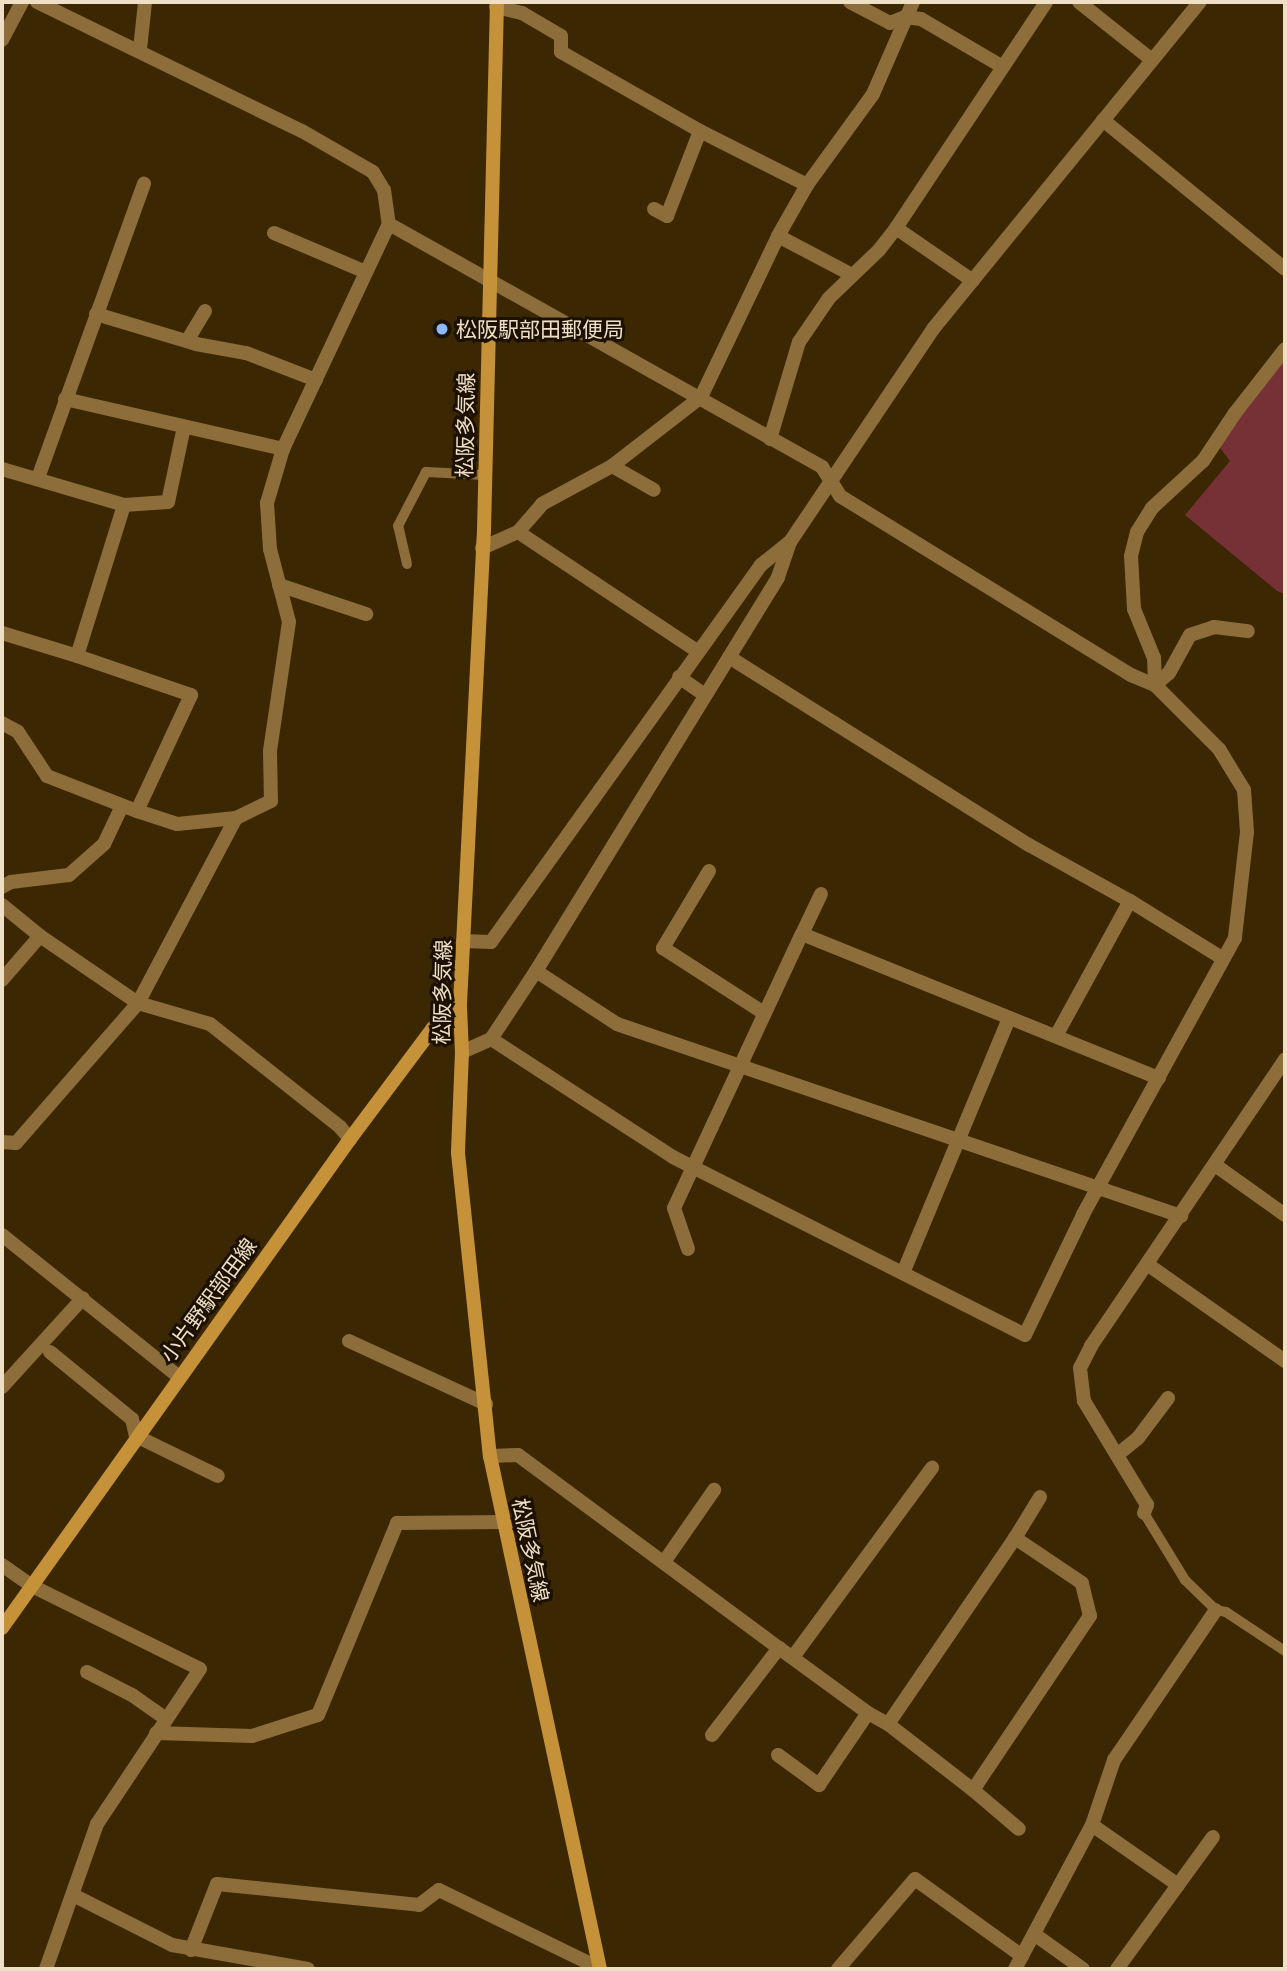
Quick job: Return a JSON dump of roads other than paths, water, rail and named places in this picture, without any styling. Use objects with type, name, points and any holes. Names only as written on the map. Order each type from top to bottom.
[{"type":"main road","name":"松阪多気線","points":[[497,4],[485,475],[460,1007],[462,1052],[458,1153],[490,1456],[599,1968]]},
{"type":"main road","name":"小片野駅部田線","points":[[2,1628],[136,1436],[350,1139],[433,1028],[460,1007]]},
{"type":"street","points":[[2,40],[22,2]]},
{"type":"street","points":[[2,723],[18,732],[47,776],[122,806],[177,824],[236,818],[271,801],[270,751],[289,622],[270,549],[267,503],[284,449],[389,225],[384,190],[373,172],[302,131],[140,49],[37,2]]},
{"type":"street","points":[[140,49],[145,2]]},
{"type":"street","points":[[850,2],[890,23],[905,17],[921,19],[1001,66]]},
{"type":"street","points":[[482,548],[518,532],[542,504],[612,466],[701,397],[778,236],[807,185],[873,94],[913,2]]},
{"type":"street","points":[[770,439],[799,342],[829,298],[879,250],[896,228],[1001,66],[1046,2]]},
{"type":"street","points":[[1079,2],[1153,60]]},
{"type":"street","points":[[462,1052],[491,1039],[536,971],[778,577],[790,542],[933,329],[1200,2]]},
{"type":"street","points":[[497,4],[522,13],[561,36],[561,52],[699,131],[807,185]]},
{"type":"street","points":[[1102,120],[1285,269]]},
{"type":"street","points":[[654,209],[667,216],[699,131]]},
{"type":"street","points":[[38,478],[144,184]]},
{"type":"street","points":[[389,225],[822,467],[840,496],[1131,675],[1155,685],[1219,749],[1244,790],[1247,832],[1239,882],[1242,887],[1235,938],[1100,1189],[1083,1215],[1025,1335],[692,1168],[491,1039]]},
{"type":"street","points":[[896,228],[973,281]]},
{"type":"street","points":[[274,233],[366,272]]},
{"type":"street","points":[[778,236],[852,275]]},
{"type":"street","points":[[187,341],[205,311]]},
{"type":"street","points":[[96,314],[187,341],[246,353],[316,380]]},
{"type":"street","points":[[1155,685],[1154,658],[1134,609],[1130,556],[1137,532],[1153,508],[1203,461],[1235,413],[1285,349]]},
{"type":"street","points":[[65,399],[284,449]]},
{"type":"street","points":[[2,469],[124,505],[168,502],[184,427]]},
{"type":"street","points":[[612,466],[654,490]]},
{"type":"street","points":[[77,656],[124,505]]},
{"type":"street","points":[[518,532],[697,651]]},
{"type":"street","points":[[463,941],[491,942],[761,565],[790,542]]},
{"type":"street","points":[[279,585],[366,614]]},
{"type":"street","points":[[1155,685],[1168,673],[1191,635],[1214,627],[1248,631]]},
{"type":"street","points":[[2,633],[191,695],[137,811]]},
{"type":"street","points":[[729,657],[1029,845],[1130,901],[1222,958]]},
{"type":"street","points":[[679,677],[705,695]]},
{"type":"street","points":[[2,887],[11,882],[69,875],[104,844],[122,806]]},
{"type":"street","points":[[2,1142],[16,1143],[138,1003],[236,818]]},
{"type":"street","points":[[709,872],[663,948],[764,1013]]},
{"type":"street","points":[[688,1249],[674,1208],[821,894]]},
{"type":"street","points":[[1056,1036],[1130,901]]},
{"type":"street","points":[[2,905],[40,936],[138,1003],[210,1024],[340,1127],[350,1139]]},
{"type":"street","points":[[802,934],[1159,1078]]},
{"type":"street","points":[[2,980],[40,936]]},
{"type":"street","points":[[536,971],[617,1024],[739,1068],[1181,1216]]},
{"type":"street","points":[[903,1273],[1009,1018]]},
{"type":"street","points":[[1144,1513],[1147,1505],[1084,1401],[1080,1368],[1285,1059]]},
{"type":"street","points":[[1215,1165],[1285,1215]]},
{"type":"street","points":[[2,1235],[178,1377]]},
{"type":"street","points":[[1147,1264],[1285,1361]]},
{"type":"street","points":[[2,1387],[83,1298]]},
{"type":"street","points":[[349,1341],[486,1404]]},
{"type":"street","points":[[50,1352],[132,1419],[136,1436],[218,1476]]},
{"type":"street","points":[[1117,1455],[1138,1438],[1168,1398]]},
{"type":"street","points":[[490,1456],[518,1455],[779,1648],[888,1724],[1019,1829]]},
{"type":"street","points":[[793,1657],[932,1468]]},
{"type":"street","points":[[664,1562],[714,1490]]},
{"type":"street","points":[[888,1724],[1040,1497]]},
{"type":"street","points":[[156,1733],[252,1736],[318,1715],[397,1523],[504,1522]]},
{"type":"street","points":[[973,1790],[1090,1616],[1082,1583],[1015,1538]]},
{"type":"street","points":[[2,1565],[32,1586],[200,1669],[97,1824],[46,1969]]},
{"type":"street","points":[[838,1969],[915,1880],[1019,1963],[1092,1825],[1114,1760],[1216,1610]]},
{"type":"street","points":[[712,1735],[779,1648]]},
{"type":"street","points":[[87,1672],[132,1695],[165,1718]]},
{"type":"street","points":[[778,1755],[819,1785],[869,1713]]},
{"type":"street","points":[[1092,1825],[1178,1885]]},
{"type":"street","points":[[1117,1969],[1213,1837]]},
{"type":"street","points":[[191,1950],[217,1884],[419,1905],[439,1890],[599,1968]]},
{"type":"street","points":[[73,1895],[172,1945],[308,1969]]},
{"type":"street","points":[[1034,1934],[1083,1969]]},
{"type":"lane","points":[[407,564],[398,526],[426,472],[485,475]]},
{"type":"lane","points":[[1144,1513],[1185,1580],[1216,1610],[1226,1612],[1285,1651]]},
{"type":"place","name":"松阪駅部田郵便局","points":[[442,329]]}]
